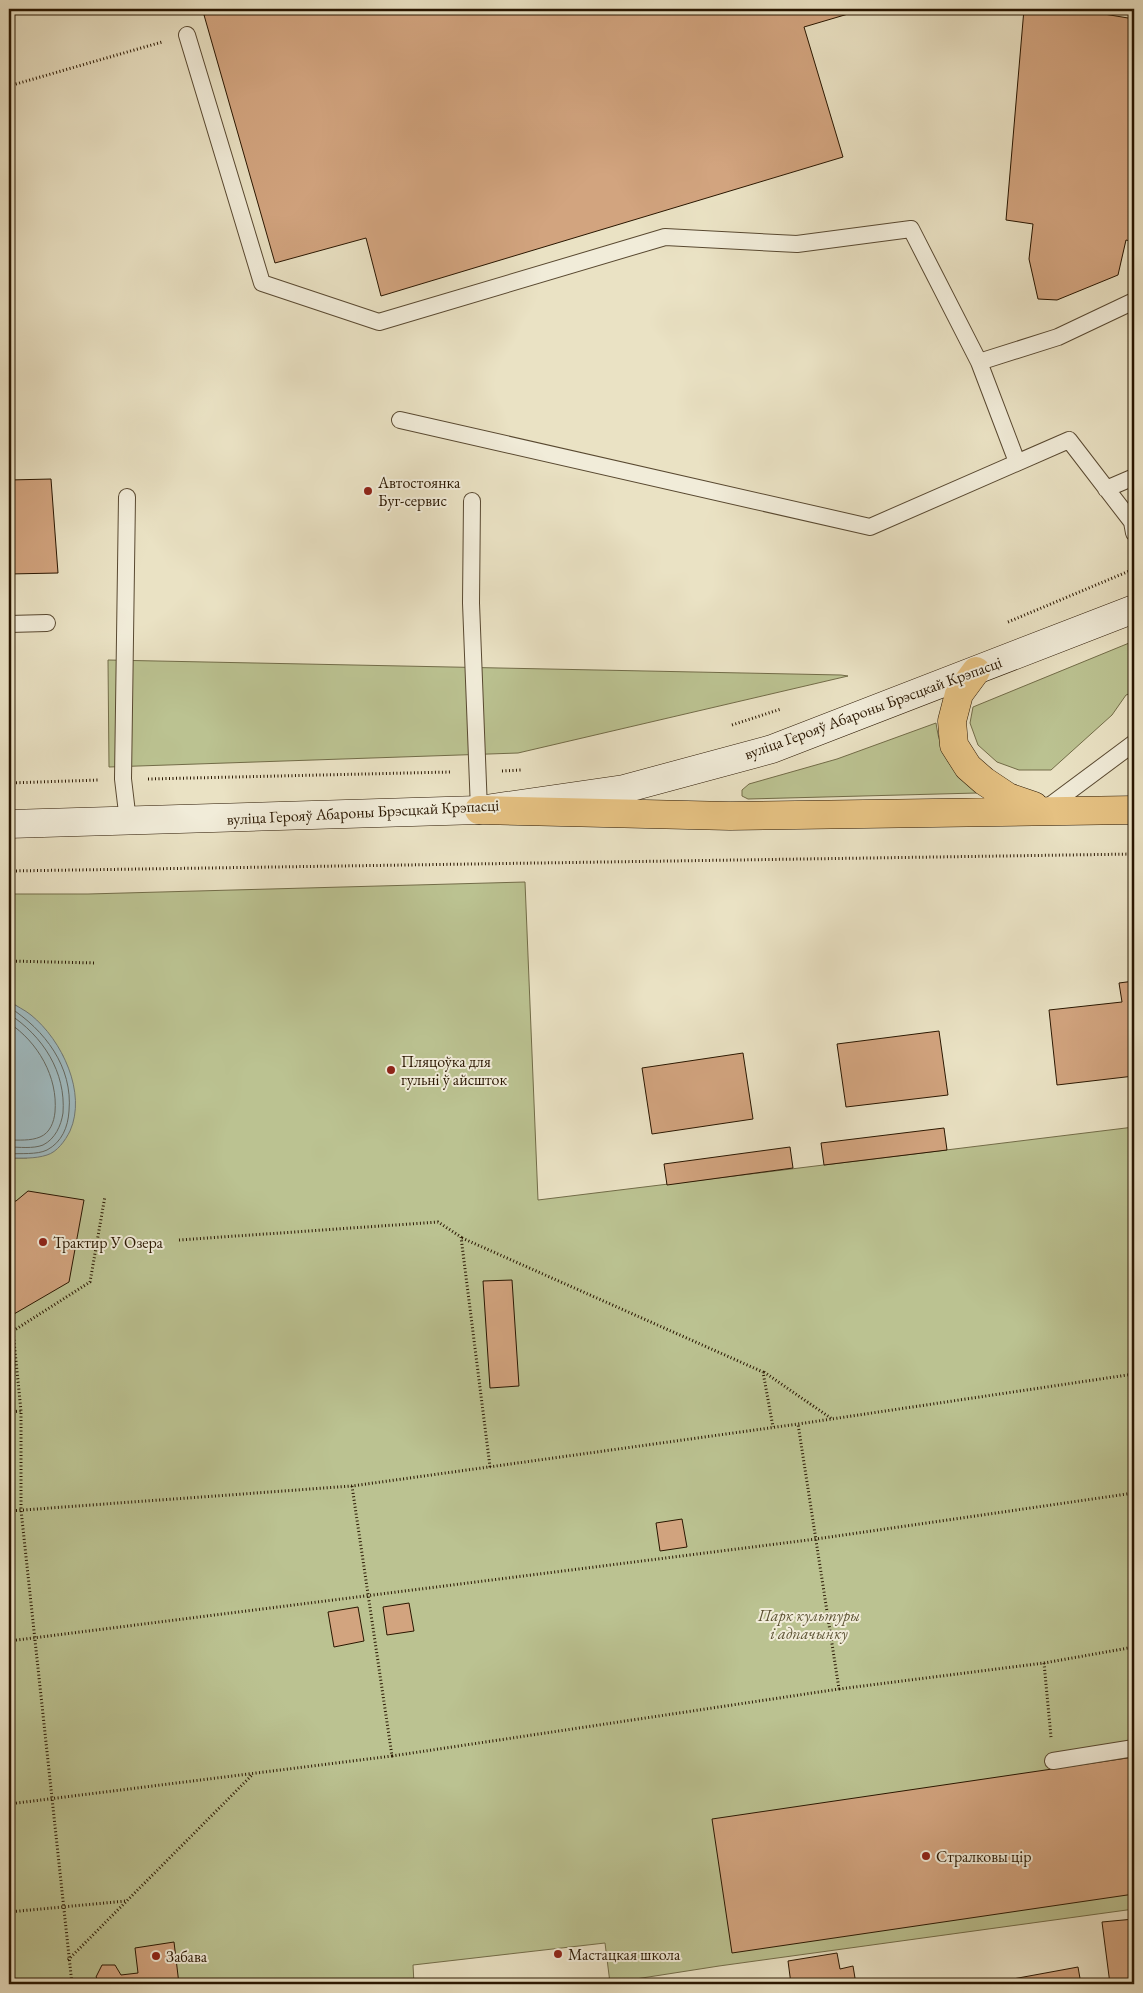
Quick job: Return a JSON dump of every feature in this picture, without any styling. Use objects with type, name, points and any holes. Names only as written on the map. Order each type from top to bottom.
[{"type":"main road","name":"вуліца Герояў Абароны Брэсцкай Крэпасці","points":[[9,824],[128,822],[479,810],[624,788],[772,749],[1134,609]]},
{"type":"main road","points":[[976,670],[959,694],[952,722],[954,745],[968,767],[984,781],[1008,797],[1044,810]]},
{"type":"main road","points":[[479,810],[730,816],[1134,810]]},
{"type":"lane","points":[[187,35],[262,283],[379,322],[665,237],[797,244],[911,229],[979,362],[1017,462]]},
{"type":"lane","points":[[979,362],[1058,337],[1134,301]]},
{"type":"lane","points":[[400,420],[870,527],[1069,440],[1132,522],[1134,534]]},
{"type":"lane","points":[[1106,489],[1134,477]]},
{"type":"lane","points":[[127,497],[123,779],[128,822]]},
{"type":"lane","points":[[472,500],[471,603],[476,772],[479,810]]},
{"type":"lane","points":[[9,624],[47,623]]},
{"type":"lane","points":[[1044,810],[1134,743]]},
{"type":"lane","points":[[1053,1761],[1134,1748]]},
{"type":"path","points":[[9,86],[187,35]]},
{"type":"path","points":[[998,625],[1134,569]]},
{"type":"path","points":[[726,727],[790,707]]},
{"type":"path","points":[[9,783],[530,770]]},
{"type":"path","points":[[9,871],[1134,854]]},
{"type":"path","points":[[9,961],[96,963]]},
{"type":"path","points":[[13,1331],[90,1282],[105,1196]]},
{"type":"path","points":[[180,1240],[438,1222],[461,1237],[763,1372],[832,1419]]},
{"type":"path","points":[[461,1237],[490,1467]]},
{"type":"path","points":[[9,1328],[13,1331],[21,1411],[21,1510],[36,1637],[67,1961],[72,1984]]},
{"type":"path","points":[[763,1372],[773,1427]]},
{"type":"path","points":[[9,1511],[352,1486],[798,1424],[1134,1374]]},
{"type":"path","points":[[9,1412],[21,1411]]},
{"type":"path","points":[[798,1424],[840,1689]]},
{"type":"path","points":[[352,1486],[392,1756]]},
{"type":"path","points":[[9,1640],[367,1597],[816,1539],[1134,1493]]},
{"type":"path","points":[[9,1804],[392,1756],[840,1689],[1044,1663],[1134,1647]]},
{"type":"path","points":[[1044,1663],[1053,1761]]},
{"type":"path","points":[[67,1961],[252,1775]]},
{"type":"path","points":[[9,1912],[126,1901]]},
{"type":"green space","points":[[1134,641],[1134,692],[1126,695],[1112,715],[1051,770],[1019,770],[997,762],[978,745],[970,723],[973,707]]},
{"type":"green space","points":[[108,660],[848,676],[518,753],[109,767]]},
{"type":"green space","points":[[936,723],[944,754],[954,770],[977,793],[748,799],[742,796],[742,790],[749,784],[837,759]]},
{"type":"green space","name":"Парк культуры і адпачынку","points":[[525,882],[538,1200],[1134,1127],[1134,1909],[719,1966],[610,1983],[605,1943],[413,1965],[414,1984],[9,1984],[9,1158],[27,1158],[63,1056],[39,1025],[9,1001],[9,894],[88,894]]},
{"type":"water","points":[[9,1001],[31,1015],[53,1038],[68,1068],[73,1084],[74,1116],[70,1131],[63,1142],[51,1154],[28,1158],[9,1158]]},
{"type":"building","points":[[224,9],[865,9],[804,27],[843,157],[381,296],[366,238],[275,263],[204,15]]},
{"type":"building","points":[[1024,9],[1074,9],[1134,19],[1134,242],[1126,240],[1118,275],[1057,300],[1038,299],[1029,259],[1033,224],[1006,220]]},
{"type":"building","points":[[51,479],[58,573],[9,574],[9,480]]},
{"type":"building","points":[[1134,981],[1134,1076],[1057,1085],[1049,1010],[1122,1002],[1119,983]]},
{"type":"building","points":[[939,1031],[948,1095],[846,1107],[837,1044]]},
{"type":"building","points":[[743,1053],[753,1119],[652,1134],[642,1068]]},
{"type":"building","points":[[944,1128],[947,1150],[824,1165],[821,1143]]},
{"type":"building","points":[[790,1147],[793,1168],[667,1185],[664,1164]]},
{"type":"building","name":"Трактир У Озера","points":[[28,1191],[84,1200],[69,1282],[14,1314],[9,1310],[9,1202],[16,1201]]},
{"type":"building","points":[[512,1280],[519,1386],[490,1388],[483,1281]]},
{"type":"building","points":[[682,1519],[687,1547],[660,1551],[656,1523]]},
{"type":"building","points":[[409,1603],[414,1631],[387,1635],[383,1607]]},
{"type":"building","points":[[358,1607],[364,1641],[334,1647],[328,1612]]},
{"type":"building","name":"Стралковы цір","points":[[1134,1757],[1134,1894],[732,1953],[712,1819]]},
{"type":"building","points":[[1134,1919],[1134,1981],[1110,1984],[1102,1922]]},
{"type":"building","name":"Забава","points":[[174,1942],[179,1984],[101,1984],[96,1977],[102,1965],[115,1965],[121,1975],[138,1973],[135,1948]]},
{"type":"building","points":[[837,1953],[840,1969],[853,1966],[856,1984],[791,1984],[788,1961]]},
{"type":"building","points":[[1078,1967],[1081,1984],[1002,1984],[1002,1981]]},
{"type":"place","name":"Автостоянка Буг-сервис","points":[[368,491]]},
{"type":"place","name":"Пляцоўка для гульні ў айсшток","points":[[391,1070]]},
{"type":"place","name":"Трактир У Озера","points":[[43,1242]]},
{"type":"place","name":"Стралковы цір","points":[[926,1856]]},
{"type":"place","name":"Мастацкая школа","points":[[558,1954]]},
{"type":"place","name":"Забава","points":[[156,1956]]}]
